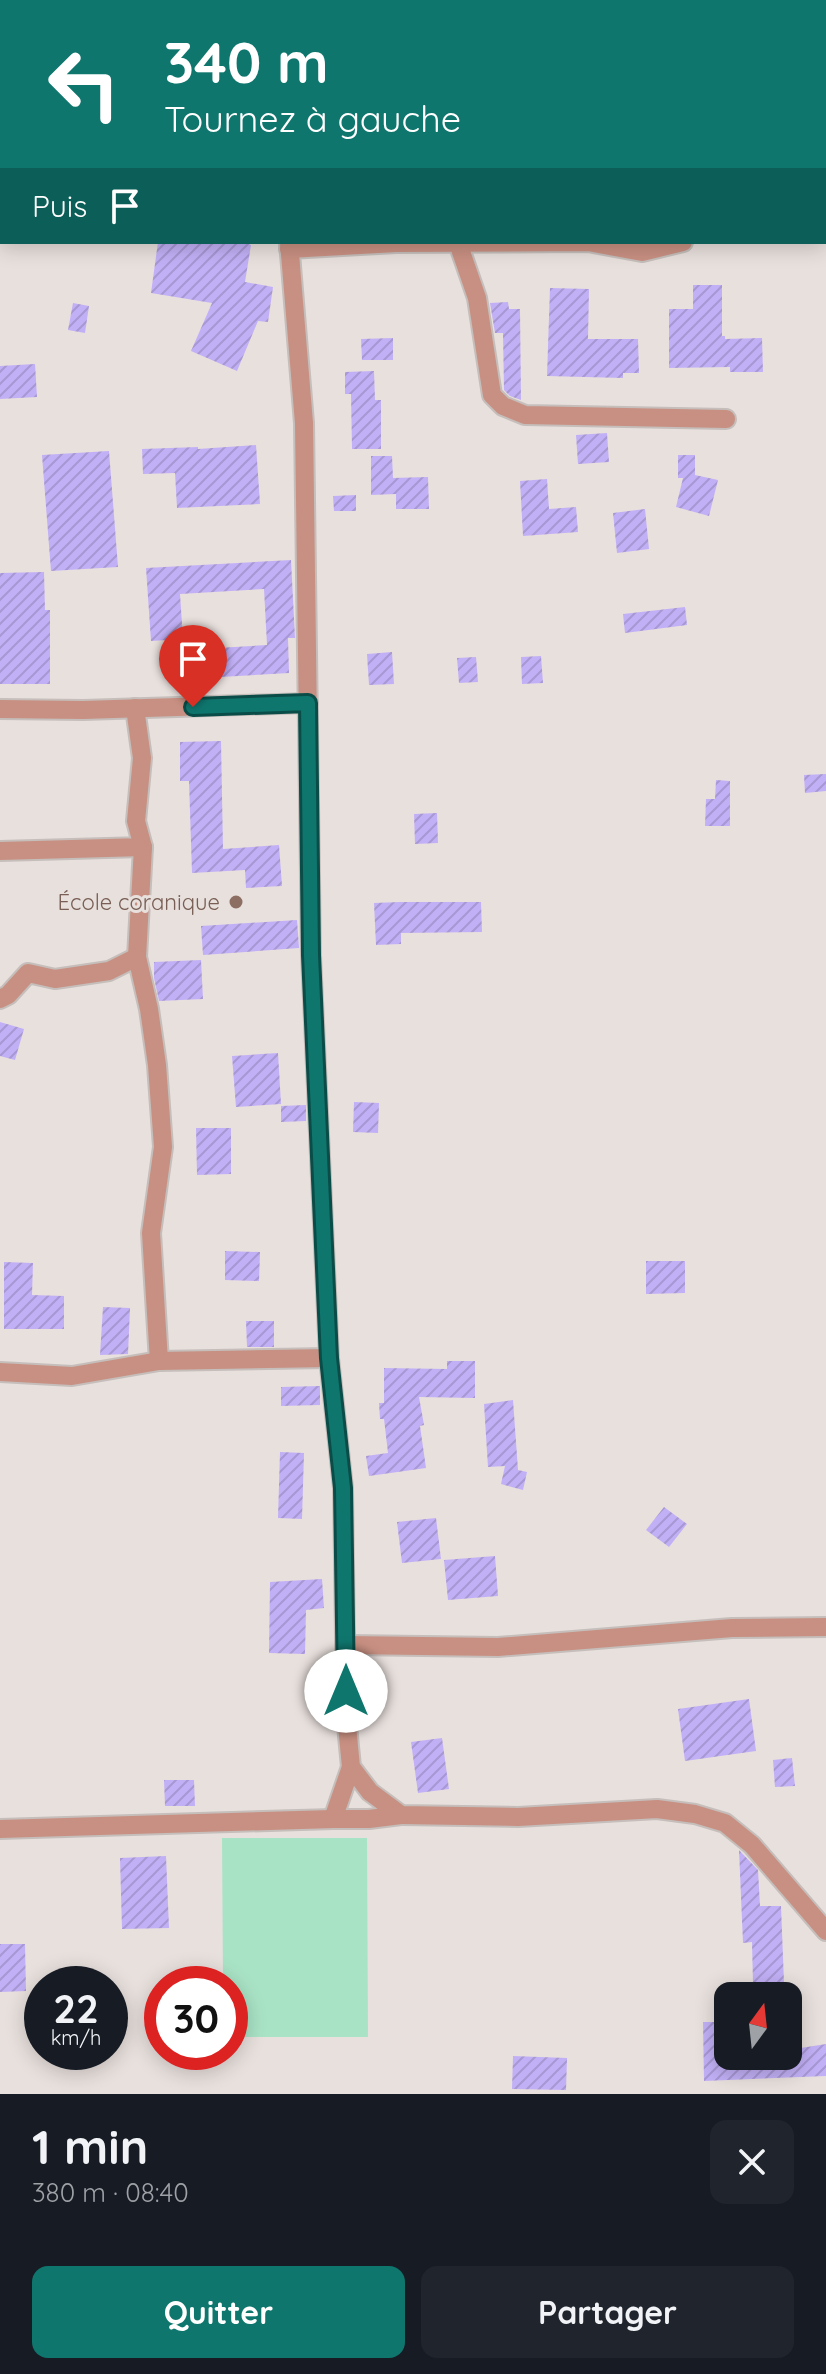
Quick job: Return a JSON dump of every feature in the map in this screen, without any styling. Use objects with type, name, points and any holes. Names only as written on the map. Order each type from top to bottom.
[{"type":"street","points":[[333,1819],[351,1767],[346,1715],[343,1488],[329,1358],[311,955],[304,423],[289,246],[360,244]]},
{"type":"street","points":[[458,244],[477,298],[492,395],[503,406],[525,415],[726,419]]},
{"type":"street","points":[[599,244],[642,252],[675,244]]},
{"type":"street","points":[[0,709],[308,703]]},
{"type":"street","points":[[135,708],[142,758],[136,821],[143,847],[137,957],[157,1065],[163,1147],[151,1233],[159,1361]]},
{"type":"street","points":[[0,851],[143,847]]},
{"type":"street","points":[[0,999],[8,995],[28,973],[55,979],[109,971],[137,957]]},
{"type":"street","points":[[0,1372],[72,1376],[159,1361],[329,1358]]},
{"type":"street","points":[[347,1645],[498,1647],[732,1628],[826,1627]]},
{"type":"street","points":[[351,1767],[370,1792],[401,1815]]},
{"type":"street","points":[[0,1829],[369,1819],[401,1815],[518,1817],[657,1809],[695,1814],[725,1823],[752,1845],[826,1931]]},
{"type":"green space","points":[[222,1838],[367,1838],[368,2037],[248,2037],[248,1966],[223,1966]]},
{"type":"building","points":[[158,244],[249,244],[251,245],[245,282],[273,287],[268,322],[258,321],[237,371],[191,351],[212,303],[151,293]]},
{"type":"building","points":[[693,285],[722,285],[722,336],[725,339],[762,338],[763,372],[730,372],[730,367],[669,368],[669,309],[693,309]]},
{"type":"building","points":[[550,288],[589,289],[588,339],[638,339],[639,373],[623,373],[623,378],[547,376]]},
{"type":"building","points":[[508,302],[509,309],[520,309],[521,400],[504,390],[503,333],[495,333],[490,303]]},
{"type":"building","points":[[73,303],[89,306],[85,333],[68,330]]},
{"type":"building","points":[[393,338],[393,360],[362,360],[361,339]]},
{"type":"building","points":[[35,364],[37,397],[0,399],[0,366]]},
{"type":"building","points":[[374,371],[375,400],[381,400],[381,449],[352,449],[351,394],[345,394],[345,372]]},
{"type":"building","points":[[607,433],[609,462],[578,464],[576,435]]},
{"type":"building","points":[[256,445],[260,504],[177,508],[175,473],[143,474],[142,449]]},
{"type":"building","points":[[109,451],[118,567],[51,571],[42,455]]},
{"type":"building","points":[[678,455],[695,455],[695,475],[718,480],[709,516],[676,507],[683,478],[678,478]]},
{"type":"building","points":[[371,456],[392,456],[393,478],[428,477],[429,509],[396,509],[396,494],[371,495]]},
{"type":"building","points":[[547,479],[549,509],[576,507],[578,532],[523,536],[520,481]]},
{"type":"building","points":[[356,495],[356,511],[334,511],[333,496]]},
{"type":"building","points":[[645,509],[649,549],[617,553],[613,513]]},
{"type":"building","points":[[291,560],[295,638],[288,638],[289,673],[185,679],[183,650],[267,645],[264,589],[180,594],[183,639],[151,641],[146,568]]},
{"type":"building","points":[[44,572],[45,610],[50,610],[50,684],[0,684],[0,573]]},
{"type":"building","points":[[685,607],[687,625],[625,633],[623,614]]},
{"type":"building","points":[[392,652],[394,684],[369,685],[367,654]]},
{"type":"building","points":[[541,656],[543,683],[522,684],[521,657]]},
{"type":"building","points":[[476,657],[478,682],[459,683],[457,658]]},
{"type":"building","points":[[221,741],[223,849],[279,845],[282,886],[246,888],[245,870],[192,873],[189,781],[180,781],[180,742]]},
{"type":"building","points":[[826,774],[826,791],[805,793],[804,775]]},
{"type":"building","points":[[716,780],[730,781],[730,826],[705,826],[706,799],[715,799]]},
{"type":"building","points":[[437,813],[438,843],[415,844],[414,814]]},
{"type":"building","points":[[481,902],[482,932],[401,933],[401,944],[376,945],[374,903]]},
{"type":"building","points":[[297,920],[299,948],[203,955],[201,926]]},
{"type":"building","points":[[201,960],[203,999],[159,1001],[154,962]]},
{"type":"building","points":[[0,1022],[24,1029],[15,1060],[0,1056]]},
{"type":"building","points":[[278,1053],[281,1104],[236,1107],[232,1056]]},
{"type":"building","points":[[354,1102],[379,1103],[378,1133],[353,1132]]},
{"type":"building","points":[[306,1105],[306,1121],[281,1122],[281,1106]]},
{"type":"building","points":[[196,1128],[231,1128],[231,1174],[197,1175]]},
{"type":"building","points":[[225,1251],[260,1252],[259,1281],[225,1280]]},
{"type":"building","points":[[646,1261],[685,1261],[685,1293],[646,1294]]},
{"type":"building","points":[[4,1262],[33,1263],[32,1295],[64,1296],[64,1329],[4,1329]]},
{"type":"building","points":[[103,1307],[130,1308],[128,1354],[100,1355]]},
{"type":"building","points":[[246,1321],[274,1321],[274,1347],[247,1347]]},
{"type":"building","points":[[447,1361],[475,1361],[475,1398],[419,1397],[426,1468],[369,1476],[366,1456],[388,1453],[379,1403],[384,1403],[384,1368],[447,1369]]},
{"type":"building","points":[[320,1386],[320,1405],[281,1406],[281,1387]]},
{"type":"building","points":[[513,1400],[518,1470],[527,1472],[523,1490],[501,1484],[505,1466],[488,1467],[484,1404]]},
{"type":"building","points":[[280,1452],[304,1453],[302,1519],[278,1518]]},
{"type":"building","points":[[664,1507],[687,1524],[669,1547],[646,1530]]},
{"type":"building","points":[[436,1518],[441,1559],[402,1563],[397,1522]]},
{"type":"building","points":[[495,1556],[498,1596],[448,1600],[444,1560]]},
{"type":"building","points":[[322,1579],[324,1608],[306,1610],[305,1654],[269,1653],[270,1582]]},
{"type":"building","points":[[749,1699],[756,1751],[685,1761],[678,1709]]},
{"type":"building","points":[[442,1738],[449,1789],[418,1793],[411,1742]]},
{"type":"building","points":[[792,1758],[795,1786],[775,1787],[773,1760]]},
{"type":"building","points":[[164,1780],[194,1780],[195,1806],[165,1806]]},
{"type":"building","points":[[739,1850],[758,1870],[760,1906],[781,1906],[784,1982],[753,1982],[752,1942],[743,1943]]},
{"type":"building","points":[[166,1856],[169,1928],[122,1929],[120,1858]]},
{"type":"building","points":[[0,1944],[25,1944],[24,1991],[0,1992]]},
{"type":"building","points":[[703,2022],[714,2022],[714,2070],[802,2070],[802,2048],[826,2044],[826,2076],[704,2081]]},
{"type":"building","points":[[513,2056],[567,2058],[566,2090],[512,2089]]},
{"type":"place","name":"École coranique","points":[[236,902]]},
{"type":"route","points":[[193,707],[308,703],[311,955],[329,1358],[343,1488],[346,1691]]}]
